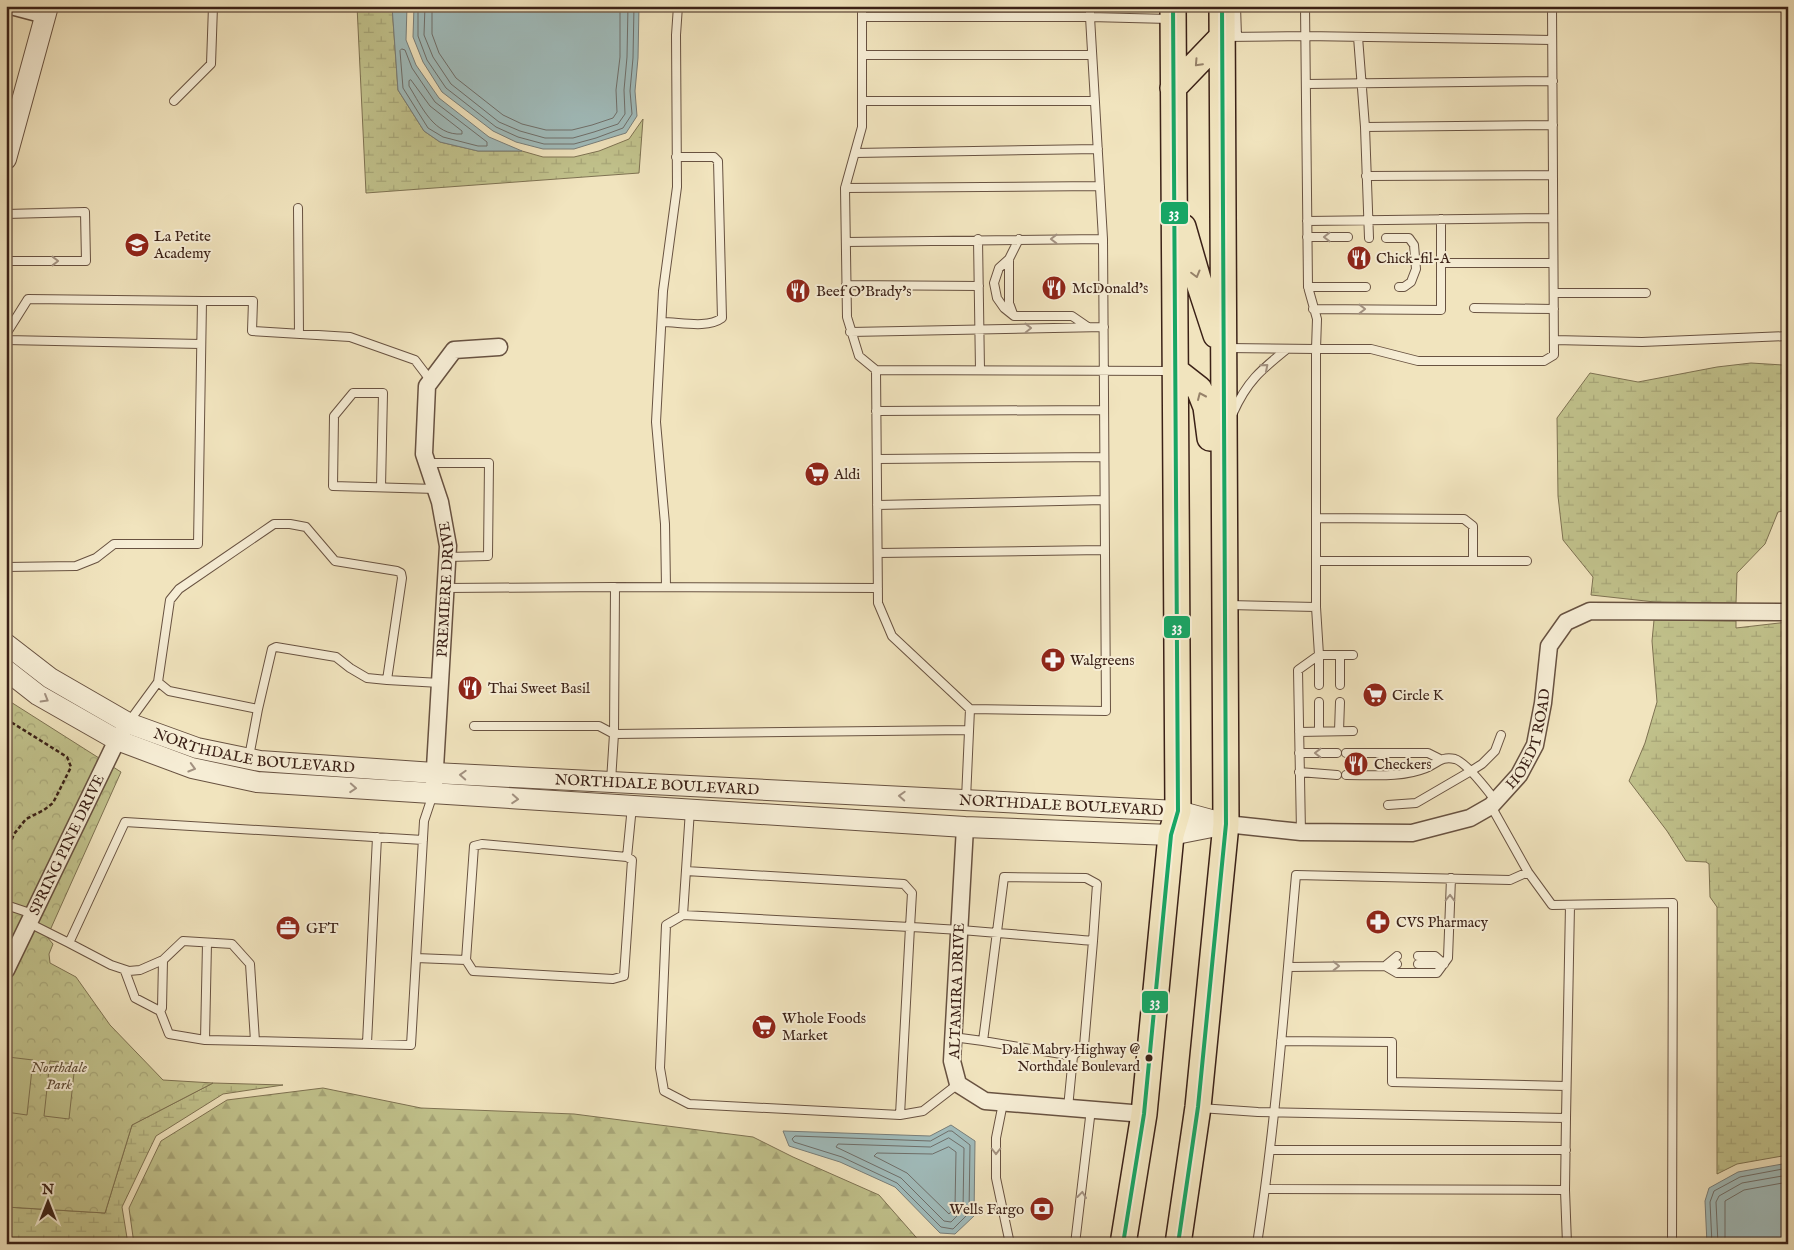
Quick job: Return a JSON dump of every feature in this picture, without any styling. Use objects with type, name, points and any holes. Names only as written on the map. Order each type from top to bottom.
[{"type":"main road","points":[[1178,1244],[1198,1107],[1226,824],[1222,348],[1229,37],[1222,6]]},
{"type":"main road","points":[[1123,1244],[1144,1114],[1171,835],[1178,810],[1173,12]]},
{"type":"main road","points":[[1174,88],[1229,37]]},
{"type":"main road","points":[[1174,193],[1207,310],[1222,348]]},
{"type":"main road","points":[[1176,371],[1199,389],[1206,407],[1224,547]]},
{"type":"street","points":[[6,159],[47,11],[11,6]]},
{"type":"street","name":"PREMIERE DRIVE","points":[[433,794],[448,546],[440,502],[424,454],[427,386],[454,350],[499,347]]},
{"type":"street","name":"HOEDT ROAD","points":[[1226,824],[1301,832],[1412,832],[1470,818],[1493,803],[1519,775],[1535,745],[1543,703],[1549,646],[1566,622],[1590,611],[1788,612]]},
{"type":"street","name":"NORTHDALE BOULEVARD","points":[[6,644],[50,678],[128,723],[197,748],[260,761],[434,773],[1178,810],[1226,824]]},
{"type":"street","name":"NORTHDALE BOULEVARD","points":[[6,670],[38,695],[117,740],[192,768],[257,782],[965,827],[1171,835],[1226,824]]},
{"type":"street","name":"SPRING PINE DRIVE","points":[[6,970],[117,740],[128,723]]},
{"type":"street","points":[[690,810],[691,786]]},
{"type":"street","points":[[838,819],[890,812],[949,809],[962,806],[966,799]]},
{"type":"street","points":[[965,827],[997,815],[1075,805]]},
{"type":"street","name":"ALTAMIRA DRIVE","points":[[958,1084],[952,1061],[965,827]]},
{"type":"street","points":[[958,1084],[985,1102],[1144,1114]]},
{"type":"lane","points":[[174,101],[211,64],[214,6]]},
{"type":"lane","points":[[666,587],[665,524],[656,422],[665,265],[677,187],[676,35],[678,6]]},
{"type":"lane","points":[[862,6],[862,127],[845,188],[847,317],[850,332],[859,356],[876,370],[1176,371]]},
{"type":"lane","points":[[876,370],[878,603],[892,636],[970,709],[1106,711],[1103,239],[1090,6]]},
{"type":"lane","points":[[1236,6],[1229,37],[1305,36],[1552,40]]},
{"type":"lane","points":[[1305,6],[1308,287],[1317,319],[1316,607],[1320,655],[1320,684]]},
{"type":"lane","points":[[1222,348],[1371,349],[1418,361],[1544,361],[1554,355],[1552,6]]},
{"type":"lane","points":[[862,17],[1090,17],[1173,12]]},
{"type":"lane","points":[[1358,37],[1365,127],[1369,238]]},
{"type":"lane","points":[[862,55],[1092,55]]},
{"type":"lane","points":[[1306,84],[1553,81]]},
{"type":"lane","points":[[862,101],[1095,101]]},
{"type":"lane","points":[[1365,127],[1553,125]]},
{"type":"lane","points":[[855,153],[1098,148]]},
{"type":"lane","points":[[662,322],[704,324],[716,322],[722,318],[718,162],[714,157],[676,157]]},
{"type":"lane","points":[[1366,176],[1553,175]]},
{"type":"lane","points":[[845,188],[1100,186]]},
{"type":"lane","points":[[298,208],[299,334]]},
{"type":"lane","points":[[6,214],[85,212],[86,261],[6,261]]},
{"type":"lane","points":[[1307,221],[1553,218]]},
{"type":"lane","points":[[1314,309],[1441,310],[1441,219]]},
{"type":"lane","points":[[1307,237],[1348,237]]},
{"type":"lane","points":[[1386,238],[1409,238],[1414,245],[1416,269],[1411,282],[1404,287],[1399,287]]},
{"type":"lane","points":[[978,239],[980,370]]},
{"type":"lane","points":[[1019,239],[1009,259],[999,268],[994,283],[997,298],[1004,308],[1014,316],[1072,316],[1088,327]]},
{"type":"lane","points":[[846,242],[1103,239]]},
{"type":"lane","points":[[1009,259],[1009,303],[1014,316]]},
{"type":"lane","points":[[1441,263],[1553,263]]},
{"type":"lane","points":[[846,285],[979,286]]},
{"type":"lane","points":[[1308,287],[1366,287]]},
{"type":"lane","points":[[1554,293],[1646,293]]},
{"type":"lane","points":[[6,334],[28,299],[253,301],[252,331],[350,338],[415,360],[430,381]]},
{"type":"lane","points":[[6,567],[76,566],[96,558],[114,544],[198,544],[202,302]]},
{"type":"lane","points":[[1474,308],[1554,309]]},
{"type":"lane","points":[[850,332],[1104,327]]},
{"type":"lane","points":[[1554,340],[1642,342],[1788,336]]},
{"type":"lane","points":[[6,340],[201,344]]},
{"type":"lane","points":[[1223,438],[1237,403],[1249,382],[1287,349]]},
{"type":"lane","points":[[381,487],[383,393],[353,393],[334,416],[334,486],[436,489]]},
{"type":"lane","points":[[876,411],[1104,410]]},
{"type":"lane","points":[[877,459],[1104,457]]},
{"type":"lane","points":[[427,463],[489,464],[488,556],[448,557]]},
{"type":"lane","points":[[877,505],[1104,500]]},
{"type":"lane","points":[[1317,518],[1464,519],[1473,526],[1474,561]]},
{"type":"lane","points":[[128,723],[158,682],[170,600],[174,593],[274,524],[306,527],[335,561],[397,571],[401,574],[402,578],[387,680]]},
{"type":"lane","points":[[878,553],[1104,550]]},
{"type":"lane","points":[[1317,561],[1527,561]]},
{"type":"lane","points":[[610,782],[614,734],[615,587]]},
{"type":"lane","points":[[446,588],[878,588]]},
{"type":"lane","points":[[1224,605],[1316,607]]},
{"type":"lane","points":[[249,759],[270,653],[276,647],[336,657],[367,678],[440,683]]},
{"type":"lane","points":[[1301,832],[1298,670],[1320,655],[1353,655]]},
{"type":"lane","points":[[1340,655],[1340,684]]},
{"type":"lane","points":[[158,682],[169,691],[258,709]]},
{"type":"lane","points":[[1319,702],[1320,731]]},
{"type":"lane","points":[[1339,731],[1340,702]]},
{"type":"lane","points":[[966,799],[970,709]]},
{"type":"lane","points":[[474,726],[599,726],[614,734],[969,730]]},
{"type":"lane","points":[[1299,732],[1353,731]]},
{"type":"lane","points":[[1388,805],[1416,803],[1471,771],[1482,764],[1495,751],[1502,735]]},
{"type":"lane","points":[[1299,753],[1337,753]]},
{"type":"lane","points":[[1346,753],[1428,753],[1440,759],[1456,759],[1471,771],[1493,803],[1528,872],[1552,905],[1673,903],[1672,1244]]},
{"type":"lane","points":[[1346,775],[1400,775],[1428,767],[1440,759]]},
{"type":"lane","points":[[1300,772],[1337,775]]},
{"type":"lane","points":[[125,971],[135,998],[160,1011],[169,1034],[205,1040],[411,1045],[424,821],[433,794]]},
{"type":"lane","points":[[628,857],[632,806]]},
{"type":"lane","points":[[683,915],[690,810]]},
{"type":"lane","points":[[69,943],[125,822],[423,840]]},
{"type":"lane","points":[[366,1043],[377,837]]},
{"type":"lane","points":[[482,844],[628,857],[632,860],[624,976],[613,979],[473,971],[466,960],[474,846],[482,844]]},
{"type":"lane","points":[[686,871],[904,884],[912,893],[900,1115]]},
{"type":"lane","points":[[1257,1244],[1266,1189],[1296,875],[1510,880],[1528,872]]},
{"type":"lane","points":[[983,1041],[1004,877],[1086,878],[1097,884],[1084,1046],[1073,1056],[1068,1108]]},
{"type":"lane","points":[[1385,966],[1397,973],[1437,973],[1444,964],[1448,958],[1451,878]]},
{"type":"lane","points":[[6,904],[69,943],[125,971],[140,970],[163,960],[183,941],[232,944],[250,964],[256,1041]]},
{"type":"lane","points":[[1567,1244],[1565,1190],[1570,905]]},
{"type":"lane","points":[[958,1084],[923,1111],[900,1115],[689,1104],[664,1091],[660,1068],[666,925],[683,915],[959,929],[1093,941]]},
{"type":"lane","points":[[205,1040],[208,943]]},
{"type":"lane","points":[[1418,960],[1435,956],[1444,964]]},
{"type":"lane","points":[[416,958],[466,960]]},
{"type":"lane","points":[[160,1011],[162,1008],[163,960]]},
{"type":"lane","points":[[1288,967],[1385,966],[1397,960]]},
{"type":"lane","points":[[953,1037],[1073,1056]]},
{"type":"lane","points":[[1281,1041],[1392,1042],[1392,1082],[1566,1086]]},
{"type":"lane","points":[[1002,1103],[996,1138],[996,1178],[1010,1244]]},
{"type":"lane","points":[[1198,1107],[1274,1112],[1566,1118]]},
{"type":"lane","points":[[1075,1244],[1091,1110]]},
{"type":"lane","points":[[1270,1150],[1566,1150]]},
{"type":"lane","points":[[1266,1189],[1565,1190]]},
{"type":"path","points":[[6,719],[67,757],[71,766],[52,803],[44,810],[26,819],[14,834],[6,853]]},
{"type":"green space","points":[[357,6],[392,6],[398,90],[424,131],[440,142],[478,151],[522,151],[543,157],[574,157],[599,151],[629,139],[643,119],[639,173],[366,193]]},
{"type":"green space","points":[[1751,363],[1783,365],[1788,363],[1788,510],[1778,512],[1765,544],[1737,573],[1736,603],[1655,602],[1591,595],[1593,577],[1563,540],[1558,496],[1557,418],[1590,373],[1638,382],[1717,367]]},
{"type":"green space","points":[[1654,620],[1736,621],[1736,628],[1788,622],[1788,1155],[1737,1164],[1717,1174],[1717,907],[1710,897],[1709,864],[1706,862],[1686,861],[1667,831],[1629,781],[1645,743],[1657,702],[1652,641]]},
{"type":"green space","name":"Northdale Park","points":[[6,699],[121,772],[47,937],[53,944],[49,954],[50,963],[76,977],[110,1025],[163,1080],[213,1083],[132,1125],[105,1213],[6,1207]]},
{"type":"green space","points":[[8,1057],[33,1060],[27,1115],[6,1112]]},
{"type":"green space","points":[[50,1061],[75,1064],[69,1119],[44,1116]]},
{"type":"green space","points":[[213,1083],[283,1085],[223,1094],[156,1136],[122,1207],[128,1244],[6,1244],[6,1207],[105,1213],[132,1125]]},
{"type":"green space","points":[[323,1088],[421,1108],[574,1114],[753,1137],[879,1195],[922,1244],[134,1244],[129,1208],[161,1141],[227,1100]]},
{"type":"water","points":[[392,6],[407,6],[406,40],[416,65],[439,98],[489,137],[522,151],[478,151],[440,142],[424,131],[398,90]]},
{"type":"water","points":[[414,6],[639,6],[635,91],[637,116],[626,133],[574,149],[543,149],[516,142],[493,131],[442,92],[423,62],[413,37]]},
{"type":"water","points":[[951,1125],[975,1141],[974,1216],[955,1234],[940,1233],[895,1187],[840,1162],[789,1146],[783,1131],[930,1136]]},
{"type":"water","points":[[1788,1163],[1788,1244],[1707,1244],[1705,1201],[1709,1188],[1738,1172]]},
{"type":"transit line","name":"33","points":[[1123,1244],[1144,1114],[1171,835],[1178,811],[1173,6]]},
{"type":"transit line","name":"33","points":[[1178,1244],[1198,1107],[1226,824],[1222,6]]},
{"type":"place","name":"La Petite Academy","points":[[137,245]]},
{"type":"place","name":"Chick-fil-A","points":[[1359,258]]},
{"type":"place","name":"McDonald's","points":[[1054,288]]},
{"type":"place","name":"Beef O'Brady's","points":[[798,291]]},
{"type":"place","name":"Aldi","points":[[817,474]]},
{"type":"place","name":"Walgreens","points":[[1053,660]]},
{"type":"place","name":"Thai Sweet Basil","points":[[470,688]]},
{"type":"place","name":"Circle K","points":[[1375,695]]},
{"type":"place","name":"Checkers","points":[[1356,764]]},
{"type":"place","name":"CVS Pharmacy","points":[[1378,922]]},
{"type":"place","name":"GFT","points":[[288,928]]},
{"type":"place","name":"Whole Foods Market","points":[[764,1027]]},
{"type":"place","name":"Dale Mabry Highway @ Northdale Boulevard","points":[[1149,1058]]},
{"type":"place","name":"Wells Fargo","points":[[1042,1209]]}]
